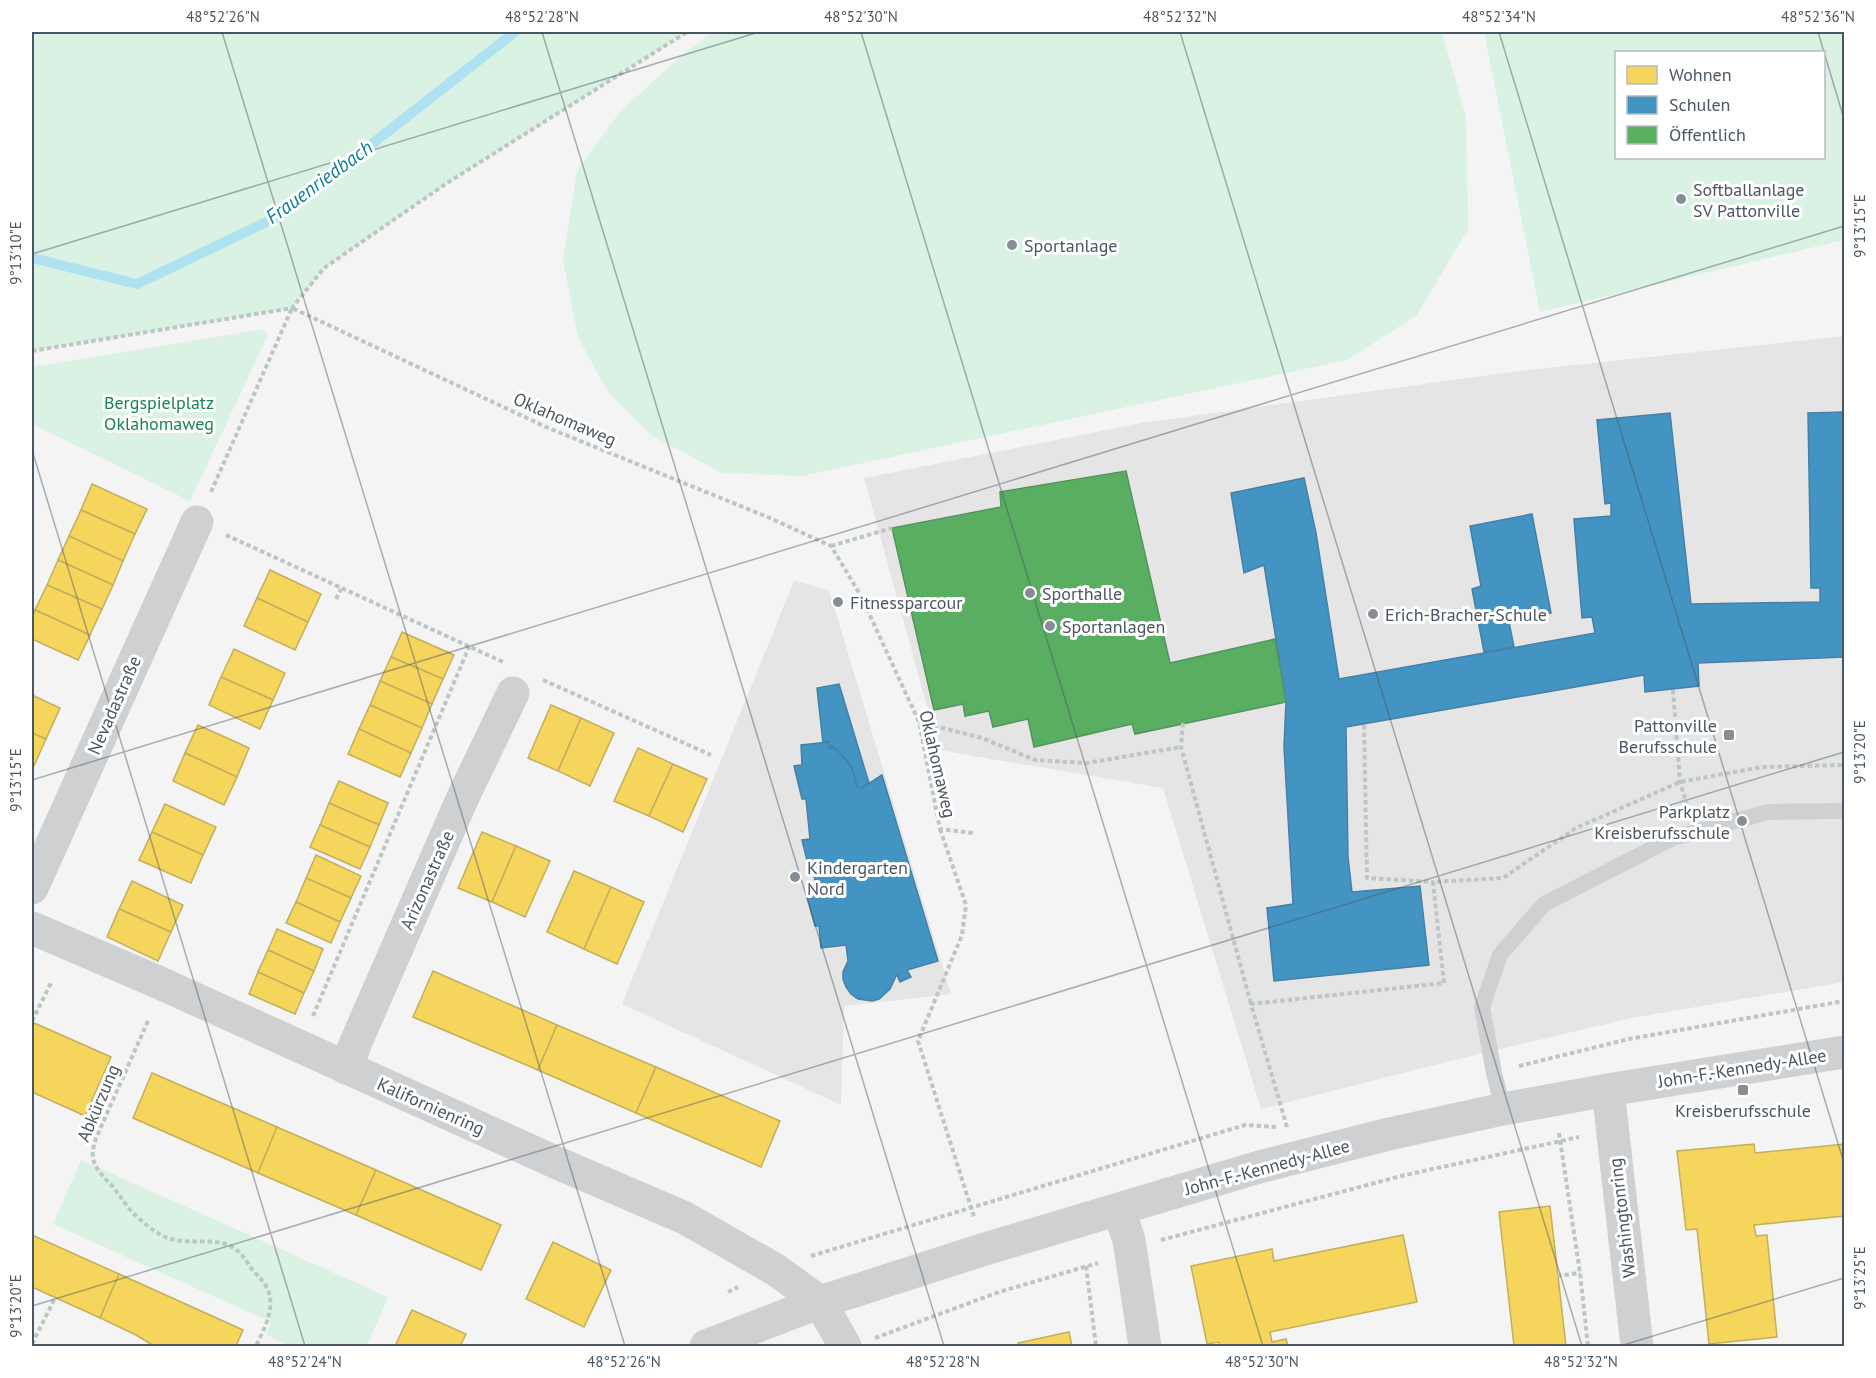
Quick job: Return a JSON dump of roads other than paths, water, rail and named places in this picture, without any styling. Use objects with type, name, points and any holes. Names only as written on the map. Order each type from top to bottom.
[{"type":"street","name":"Nevadastraße","points":[[32,888],[197,522]]},
{"type":"street","name":"Arizonastraße","points":[[346,1068],[516,681]]},
{"type":"street","name":"Kalifornienring","points":[[32,928],[685,1218],[776,1270],[819,1302]]},
{"type":"street","name":"John-F.-Kennedy-Allee","points":[[706,1347],[819,1302],[985,1249],[1259,1167],[1389,1134],[1503,1109],[1845,1052]]},
{"type":"street","name":"Washingtonring","points":[[1608,1090],[1637,1347]]},
{"type":"street","points":[[1119,1210],[1129,1240],[1144,1347]]},
{"type":"street","points":[[819,1302],[859,1343]]},
{"type":"lane","points":[[1503,1109],[1482,1007],[1500,956],[1544,904],[1673,838],[1768,812],[1845,811]]},
{"type":"waterway","name":"Frauenriedbach","points":[[32,258],[137,284],[281,215],[515,32]]},
{"type":"place","name":"Softballanlage SV Pattonville","points":[[1681,199]]},
{"type":"place","name":"Sportanlage","points":[[1012,245]]},
{"type":"place","name":"Sporthalle","points":[[1030,593]]},
{"type":"place","name":"Fitnessparcour","points":[[838,602]]},
{"type":"place","name":"Erich-Bracher-Schule","points":[[1373,614]]},
{"type":"place","name":"Sportanlagen","points":[[1050,626]]},
{"type":"place","name":"Pattonville Berufsschule","points":[[1729,735]]},
{"type":"place","name":"Parkplatz Kreisberufsschule","points":[[1742,821]]},
{"type":"place","name":"Kindergarten Nord","points":[[795,877]]},
{"type":"place","name":"Kreisberufsschule","points":[[1743,1090]]},
{"type":"park label","name":"Bergspielplatz Oklahomaweg","points":[[159,412]]}]
